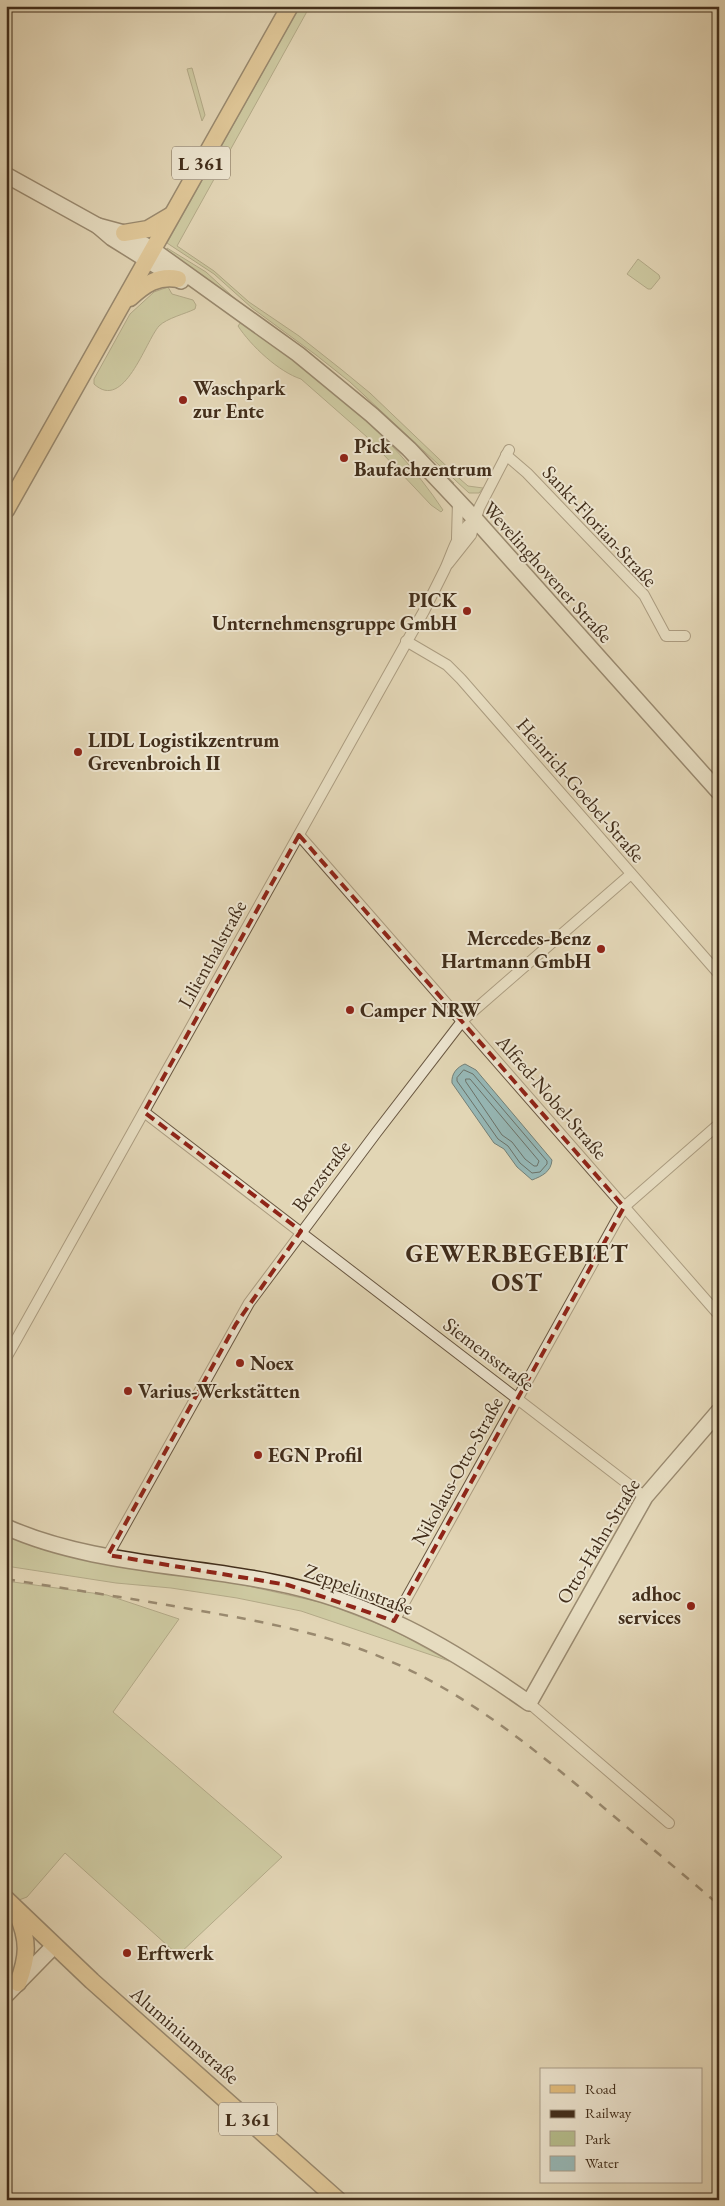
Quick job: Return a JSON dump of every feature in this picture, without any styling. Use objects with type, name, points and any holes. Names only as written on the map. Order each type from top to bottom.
[{"type":"main road","name":"L 361","points":[[6,510],[290,6]]},
{"type":"main road","name":"L 361","points":[[124,233],[148,229],[174,213]]},
{"type":"main road","name":"L 361","points":[[120,308],[150,282],[164,278],[178,279]]},
{"type":"main road","name":"Aluminiumstraße","points":[[10,1903],[54,1946],[338,2200]]},
{"type":"main road","points":[[10,1903],[22,1925],[27,1944],[26,1958],[18,1983]]},
{"type":"street","points":[[6,174],[150,255]]},
{"type":"street","points":[[98,226],[124,233],[150,255]]},
{"type":"street","name":"Wevelinghovener Straße","points":[[150,255],[178,279],[218,298]]},
{"type":"street","name":"Wevelinghovener Straße","points":[[150,255],[277,338],[340,387],[408,450],[475,519],[719,792]]},
{"type":"street","name":"Lilienthalstraße","points":[[446,567],[471,535],[475,519],[508,453]]},
{"type":"street","name":"Sankt-Florian-Straße","points":[[508,453],[644,595],[666,636],[686,636]]},
{"type":"street","name":"Lilienthalstraße","points":[[457,539],[458,501]]},
{"type":"street","name":"Lilienthalstraße","points":[[6,1358],[406,641],[446,567],[457,539],[465,526],[475,519]]},
{"type":"street","name":"Heinrich-Goebel-Straße","points":[[406,641],[447,665],[461,679],[719,974]]},
{"type":"street","name":"Alfred-Nobel-Straße","points":[[299,835],[719,1315]]},
{"type":"street","name":"Benzstraße","points":[[108,1555],[236,1324],[256,1292],[300,1231],[462,1020],[631,874]]},
{"type":"street","name":"Siemensstraße","points":[[144,1112],[645,1497]]},
{"type":"street","points":[[624,1207],[719,1124]]},
{"type":"street","name":"Nikolaus-Otto-Straße","points":[[394,1620],[624,1207]]},
{"type":"street","name":"Otto-Hahn-Straße","points":[[530,1703],[645,1497],[719,1411]]},
{"type":"street","name":"Zeppelinstraße","points":[[6,1527],[47,1542],[108,1555],[288,1585],[348,1603],[394,1620],[452,1652],[530,1703],[669,1823]]},
{"type":"street","points":[[6,1995],[54,1946]]},
{"type":"highlighted area","points":[[299,835],[624,1207],[394,1621],[288,1585],[108,1555],[236,1324],[301,1231],[144,1112]]},
{"type":"green space","points":[[300,6],[310,6],[177,246],[214,271],[249,302],[299,336],[342,370],[370,393],[468,486],[483,488],[479,493],[469,493],[350,382],[252,308],[214,274],[167,243]]},
{"type":"green space","points":[[192,68],[205,115],[202,121],[187,69]]},
{"type":"green space","points":[[167,248],[206,272],[243,306],[335,374],[364,398],[454,483],[401,436],[167,251]]},
{"type":"green space","points":[[638,259],[659,275],[660,278],[651,289],[648,289],[627,274]]},
{"type":"green space","points":[[168,287],[172,294],[193,300],[196,305],[195,309],[171,318],[159,326],[132,372],[115,389],[105,390],[94,384],[94,379],[130,314],[154,292]]},
{"type":"green space","points":[[241,322],[325,384],[376,429],[400,454],[443,510],[441,512],[431,505],[367,437],[301,379],[284,371],[258,350],[238,326]]},
{"type":"green space","points":[[6,1536],[41,1549],[82,1558],[230,1582],[324,1603],[391,1629],[449,1661],[301,1611],[237,1598],[171,1588],[116,1583],[6,1566]]},
{"type":"green space","points":[[6,1581],[107,1595],[179,1619],[113,1712],[282,1857],[178,1955],[65,1853],[27,1897],[19,1900],[6,1887]]},
{"type":"water","points":[[465,1064],[476,1070],[552,1160],[550,1168],[545,1173],[532,1180],[517,1167],[504,1149],[494,1143],[452,1083],[455,1071]]},
{"type":"railway","points":[[6,1579],[267,1623],[343,1643],[392,1662],[445,1689],[495,1721],[543,1757],[719,1905]]},
{"type":"place","name":"Waschpark zur Ente","points":[[183,400]]},
{"type":"place","name":"Pick Baufachzentrum","points":[[344,458]]},
{"type":"place","name":"PICK Unternehmensgruppe GmbH","points":[[467,611]]},
{"type":"place","name":"LIDL Logistikzentrum Grevenbroich II","points":[[78,752]]},
{"type":"place","name":"Mercedes-Benz Hartmann GmbH","points":[[601,949]]},
{"type":"place","name":"Camper NRW","points":[[350,1010]]},
{"type":"place","name":"Noex","points":[[240,1363]]},
{"type":"place","name":"Varius-Werkstätten","points":[[128,1391]]},
{"type":"place","name":"EGN Profil","points":[[258,1455]]},
{"type":"place","name":"adhoc services","points":[[691,1606]]},
{"type":"place","name":"Erftwerk","points":[[127,1953]]},
{"type":"district","name":"GEWERBEGEBIET OST","points":[[517,1268]]}]
